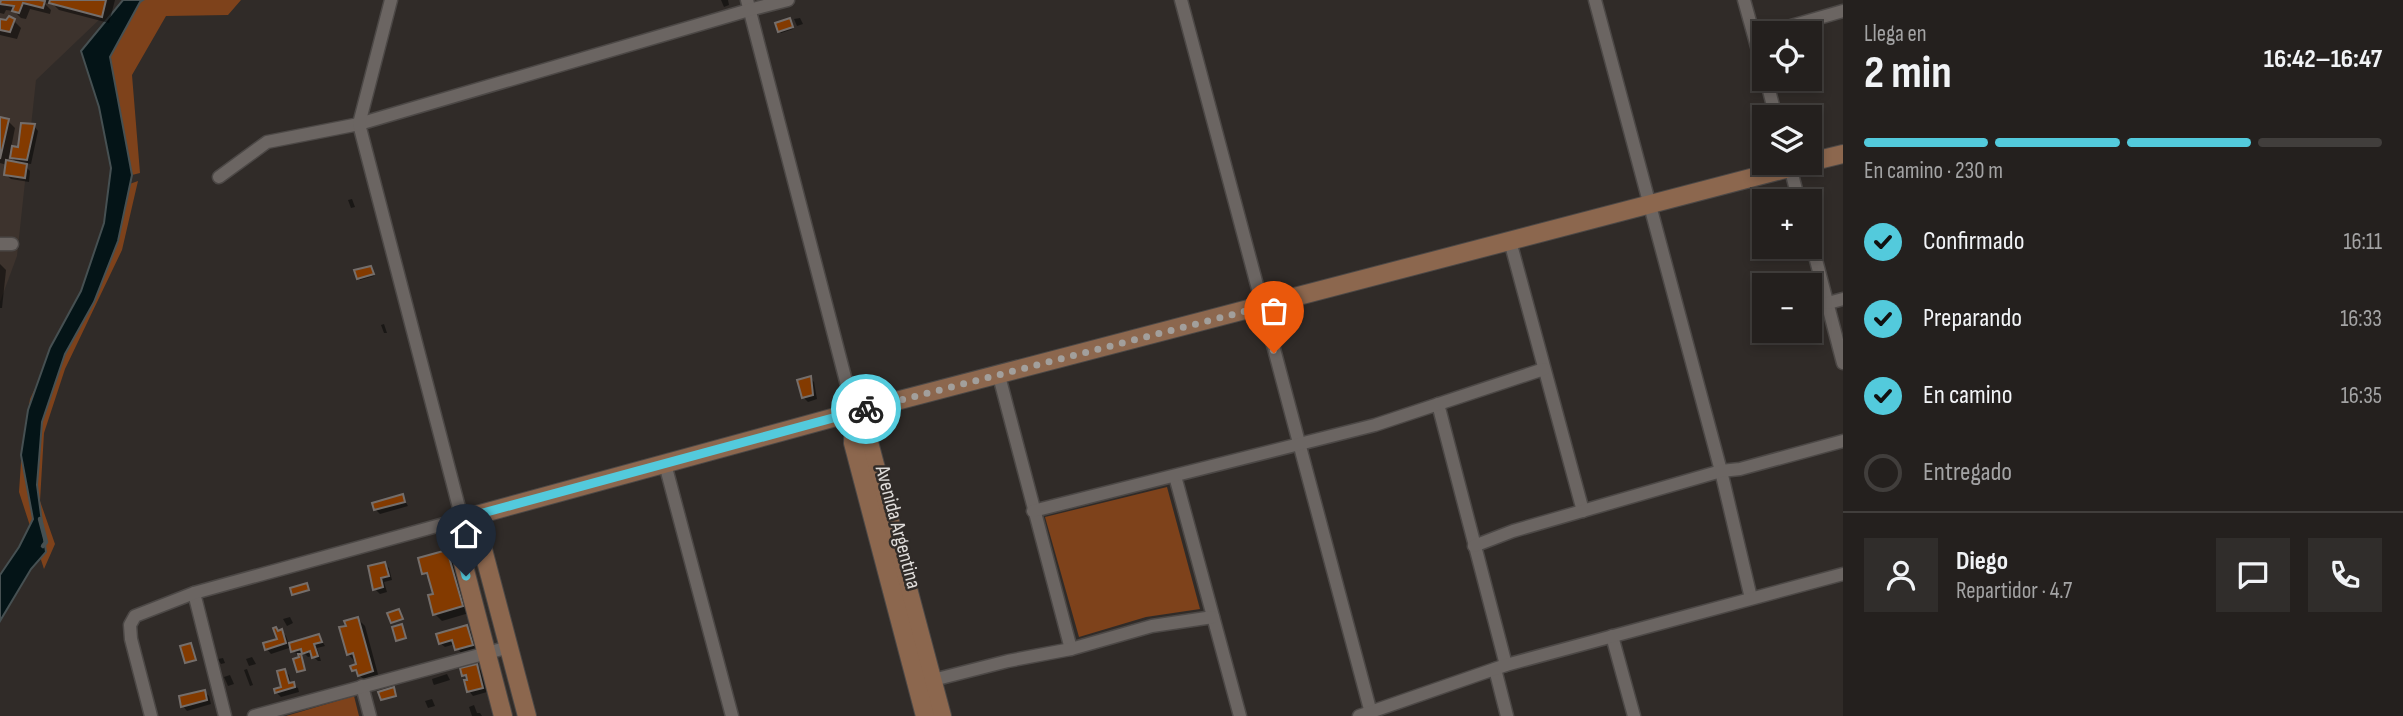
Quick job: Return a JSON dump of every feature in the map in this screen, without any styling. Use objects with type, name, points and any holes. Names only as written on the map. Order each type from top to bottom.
[{"type":"street","points":[[391,0],[359,124],[461,519],[460,551],[503,716]]},
{"type":"street","points":[[219,177],[267,142],[359,124],[748,5],[788,0]]},
{"type":"street","points":[[1181,0],[1367,715],[1501,667],[1843,574]]},
{"type":"street","points":[[1595,0],[1721,471],[1751,598]]},
{"type":"street","points":[[1744,0],[1755,21]]},
{"type":"street","points":[[748,5],[854,412]]},
{"type":"street","points":[[1807,21],[1843,10]]},
{"type":"street","points":[[1822,159],[1843,153]]},
{"type":"street","points":[[151,716],[131,639],[130,625],[135,616],[194,593],[854,412],[1262,307],[1753,175]]},
{"type":"street","points":[[1510,241],[1583,512]]},
{"type":"street","points":[[1816,259],[1843,363]]},
{"type":"street","points":[[1828,303],[1843,299]]},
{"type":"street","points":[[1033,511],[1375,425],[1544,369]]},
{"type":"street","points":[[999,376],[1071,649]]},
{"type":"street","points":[[1438,404],[1501,667],[1507,716]]},
{"type":"street","name":"Avenida Argentina","points":[[854,412],[866,431],[942,716]]},
{"type":"street","name":"Avenida Argentina","points":[[854,412],[853,443],[925,716]]},
{"type":"street","points":[[1474,546],[1513,531],[1721,471],[1740,469],[1843,441]]},
{"type":"street","points":[[665,464],[732,716]]},
{"type":"street","points":[[1175,476],[1240,716]]},
{"type":"street","points":[[461,519],[481,542],[527,716]]},
{"type":"street","points":[[194,593],[225,716]]},
{"type":"street","points":[[933,680],[1071,649],[1152,626],[1213,617]]},
{"type":"street","points":[[1612,636],[1634,716]]},
{"type":"street","points":[[254,716],[509,647]]},
{"type":"street","points":[[362,686],[370,716]]},
{"type":"shaded area","points":[[0,0],[108,0],[102,17],[36,80],[17,256],[0,302]]},
{"type":"shaded area","points":[[123,0],[143,0],[110,57],[132,175],[118,241],[94,302],[65,354],[42,422],[37,485],[46,552],[31,569],[0,621],[0,575],[19,547],[33,519],[21,455],[28,410],[50,348],[81,291],[104,223],[111,168],[99,107],[81,51]]},
{"type":"shaded area","points":[[143,0],[241,0],[228,15],[166,16],[132,75],[140,173],[132,175],[110,57]]},
{"type":"shaded area","points":[[138,181],[122,250],[65,369],[44,433],[40,501],[55,544],[44,569],[19,492],[22,447],[30,399],[57,342],[90,291],[118,188]]},
{"type":"shaded area","points":[[1167,487],[1200,609],[1146,617],[1079,637],[1045,517]]},
{"type":"shaded area","points":[[354,696],[359,716],[286,716]]},
{"type":"building","points":[[1,0],[45,1],[43,8],[23,3],[19,13],[12,11],[14,6],[0,4]]},
{"type":"building","points":[[50,0],[106,0],[102,17],[49,3]]},
{"type":"building","points":[[9,16],[15,19],[10,32],[0,30],[0,19],[6,20]]},
{"type":"building","points":[[790,18],[793,27],[778,32],[775,23]]},
{"type":"building","points":[[0,117],[9,119],[0,159]]},
{"type":"building","points":[[21,123],[35,124],[27,160],[10,158],[12,146],[18,147]]},
{"type":"building","points":[[6,160],[27,164],[25,178],[4,175]]},
{"type":"building","points":[[371,266],[374,274],[357,279],[354,270]]},
{"type":"building","points":[[811,376],[813,395],[802,398],[797,380]]},
{"type":"building","points":[[403,494],[405,502],[374,510],[372,503]]},
{"type":"building","points":[[447,550],[463,606],[433,615],[428,595],[433,594],[427,573],[422,574],[418,558]]},
{"type":"building","points":[[385,562],[389,576],[381,578],[383,587],[373,590],[368,566]]},
{"type":"building","points":[[307,583],[309,590],[292,595],[290,588]]},
{"type":"building","points":[[399,609],[403,619],[391,623],[387,613]]},
{"type":"building","points":[[358,617],[373,671],[358,676],[356,670],[352,671],[350,666],[356,664],[353,653],[347,655],[339,627],[346,626],[344,621]]},
{"type":"building","points":[[402,624],[406,638],[396,641],[392,627]]},
{"type":"building","points":[[467,625],[473,645],[455,650],[452,640],[439,644],[436,634]]},
{"type":"building","points":[[276,627],[278,631],[282,629],[286,643],[265,650],[263,643],[277,639],[273,628]]},
{"type":"building","points":[[319,634],[322,642],[314,644],[318,656],[312,658],[310,651],[302,654],[301,649],[291,652],[289,643]]},
{"type":"building","points":[[191,643],[196,660],[185,663],[180,646]]},
{"type":"building","points":[[298,654],[301,654],[305,670],[297,672],[293,659],[299,657]]},
{"type":"building","points":[[477,664],[483,688],[467,692],[464,680],[467,680],[466,675],[462,676],[460,668]]},
{"type":"building","points":[[285,669],[289,683],[294,682],[295,687],[275,693],[274,689],[281,687],[277,671]]},
{"type":"building","points":[[394,687],[396,696],[381,700],[378,692]]},
{"type":"building","points":[[205,690],[207,700],[181,707],[179,696]]},
{"type":"waterway","points":[[40,519],[46,542],[43,546]]},
{"type":"way so far","points":[[866,409],[1262,307],[1274,353]]},
{"type":"route","points":[[466,576],[460,551],[461,519],[866,409]]}]
